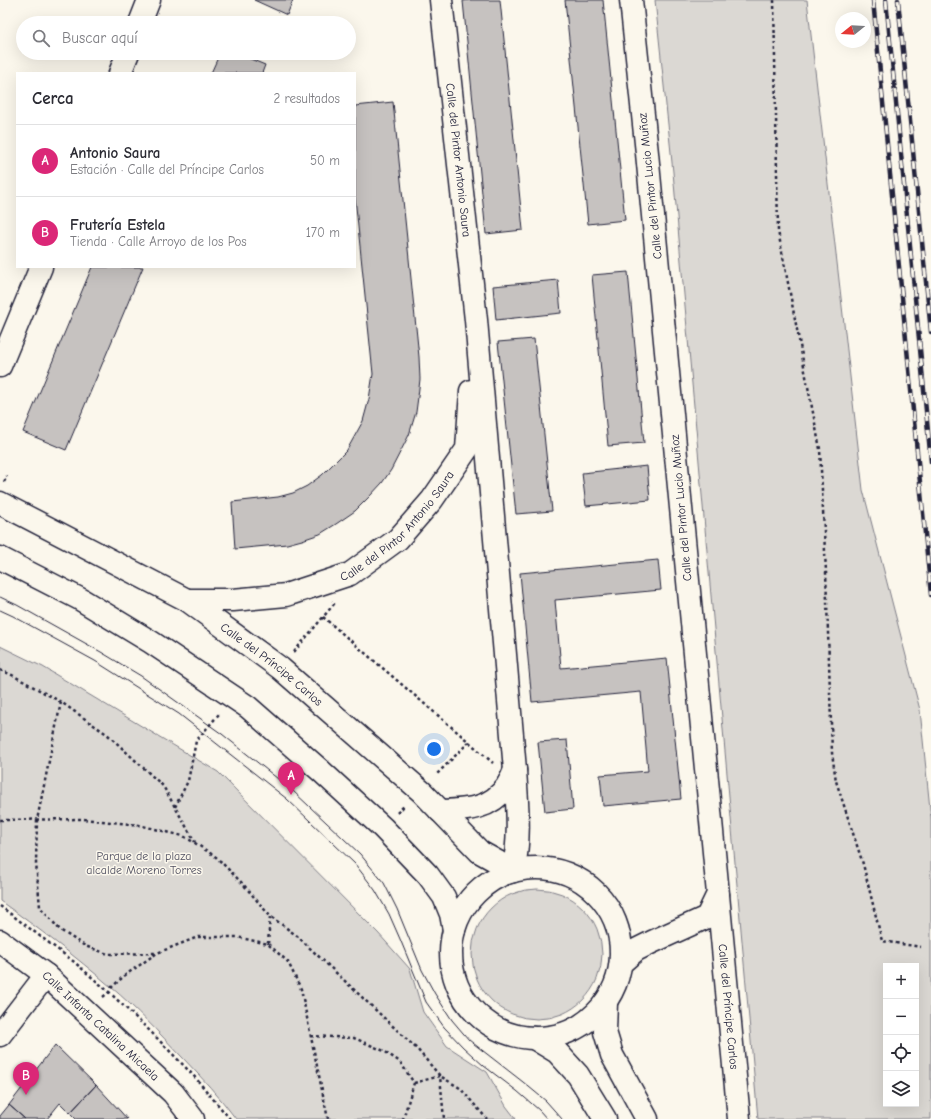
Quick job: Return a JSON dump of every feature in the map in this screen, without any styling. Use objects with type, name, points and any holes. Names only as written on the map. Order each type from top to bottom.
[{"type":"street","points":[[143,16],[149,0]]},
{"type":"street","name":"Calle del Pintor Antonio Saura","points":[[441,0],[476,320],[516,770],[518,844],[516,858],[511,871]]},
{"type":"street","name":"Calle del Pintor Lucio Muñoz","points":[[631,0],[648,161],[718,894]]},
{"type":"street","points":[[120,72],[125,60]]},
{"type":"street","points":[[0,366],[41,268]]},
{"type":"street","name":"Calle del Pintor Antonio Saura","points":[[187,600],[233,600],[286,595],[350,574],[398,539],[432,500],[467,449],[476,320]]},
{"type":"street","name":"Calle del Príncipe Carlos","points":[[0,503],[187,600],[280,668],[420,790],[480,852],[511,871]]},
{"type":"street","points":[[0,558],[86,603],[151,642],[248,707],[383,828],[428,875],[444,897],[451,914],[454,930]]},
{"type":"street","points":[[440,811],[465,810],[488,804],[507,786],[516,770]]},
{"type":"street","points":[[530,868],[546,868],[573,876],[592,888],[603,900],[612,914],[618,930],[621,946],[621,963],[613,990],[606,1002],[595,1015],[582,1025],[551,1037],[534,1038],[517,1036],[502,1031],[486,1022],[463,997],[456,981],[452,964],[452,947],[454,930],[460,915],[469,900],[481,888],[494,879],[511,871],[530,868]]},
{"type":"street","points":[[621,963],[636,950],[707,917],[718,894]]},
{"type":"street","name":"Calle del Príncipe Carlos","points":[[718,894],[739,1119]]},
{"type":"street","name":"Calle Infanta Catalina Micaela","points":[[0,941],[46,975],[173,1093],[193,1119]]},
{"type":"street","points":[[0,1035],[46,975]]},
{"type":"street","points":[[606,1002],[605,1032],[612,1055],[647,1119]]},
{"type":"street","points":[[534,1038],[557,1052],[578,1075],[605,1119]]},
{"type":"path","points":[[774,0],[778,231],[820,449],[832,753],[836,781],[863,864],[882,941],[921,947]]},
{"type":"path","points":[[323,617],[469,742],[383,828]]},
{"type":"path","points":[[0,670],[61,702],[108,735],[162,786],[195,843]]},
{"type":"path","points":[[61,702],[36,820],[36,863],[40,907],[60,930],[85,946],[108,954],[156,953]]},
{"type":"path","points":[[0,820],[83,819],[138,825],[183,836],[195,843],[216,857],[243,884],[270,916],[296,935],[417,1049],[440,1076],[460,1088],[487,1119]]},
{"type":"path","points":[[0,906],[73,960],[109,992],[193,1074],[230,1119]]},
{"type":"path","points":[[268,944],[270,916]]},
{"type":"path","points":[[103,997],[124,976],[156,953],[198,937],[237,937],[268,944],[288,962],[301,989],[328,1119]]},
{"type":"path","points":[[310,1036],[354,1038],[384,1051],[400,1062],[414,1083]]},
{"type":"path","points":[[414,1083],[440,1076]]},
{"type":"path","points":[[440,1076],[444,1119]]},
{"type":"path","points":[[403,1119],[414,1083]]},
{"type":"green space","points":[[655,0],[807,0],[863,490],[920,710],[931,819],[931,1119],[758,1119],[673,172]]},
{"type":"green space","name":"Parque de la plaza alcalde Moreno Torres","points":[[0,646],[43,667],[218,772],[378,933],[410,969],[423,1012],[447,1046],[487,1072],[506,1106],[516,1119],[236,1119],[203,1080],[129,1003],[70,953],[0,901]]},
{"type":"green space","points":[[537,889],[562,894],[583,908],[597,929],[602,954],[597,979],[583,1000],[562,1014],[537,1019],[512,1014],[491,1000],[477,979],[472,954],[477,929],[491,908],[512,894]]},
{"type":"building","points":[[254,0],[293,0],[287,15]]},
{"type":"building","points":[[500,0],[523,230],[486,234],[463,1]]},
{"type":"building","points":[[565,0],[603,0],[625,220],[588,224]]},
{"type":"building","points":[[217,60],[253,60],[265,65],[262,72],[211,72]]},
{"type":"building","points":[[393,102],[419,357],[420,379],[416,412],[409,435],[391,470],[382,483],[355,511],[320,534],[302,540],[287,544],[235,549],[232,502],[278,497],[293,493],[307,486],[322,475],[347,450],[363,421],[369,399],[373,374],[356,207],[356,106]]},
{"type":"building","points":[[92,268],[143,268],[66,450],[23,432]]},
{"type":"building","points":[[628,272],[644,443],[608,446],[592,275]]},
{"type":"building","points":[[558,280],[561,313],[496,320],[493,286]]},
{"type":"building","points":[[534,339],[552,511],[516,514],[498,342]]},
{"type":"building","points":[[647,466],[650,500],[586,506],[582,473]]},
{"type":"building","points":[[658,560],[661,590],[555,600],[561,668],[667,658],[681,799],[603,806],[600,775],[648,771],[641,692],[532,702],[520,573]]},
{"type":"building","points":[[567,740],[573,809],[545,812],[538,742]]},
{"type":"building","points":[[55,1045],[96,1085],[70,1113],[60,1103],[47,1119],[25,1119],[9,1105]]},
{"type":"building","points":[[96,1085],[127,1119],[76,1119],[70,1113]]},
{"type":"building","points":[[9,1105],[25,1119],[0,1119],[0,1116]]},
{"type":"tram line","points":[[0,597],[101,652],[141,676],[222,734],[293,791],[360,854],[384,883],[397,909],[422,970],[435,994],[452,1020],[469,1040],[546,1101],[562,1119]]},
{"type":"tram line","points":[[0,610],[95,661],[179,714],[287,799],[355,864],[375,890],[389,914],[426,1002],[444,1027],[484,1066],[517,1091],[547,1119]]},
{"type":"railway","points":[[873,0],[931,595]]},
{"type":"railway","points":[[886,0],[931,462]]},
{"type":"railway","points":[[898,0],[931,332]]},
{"type":"place","name":"Antonio Saura","points":[[291,795]]},
{"type":"place","name":"Frutería Estela","points":[[26,1095]]}]
